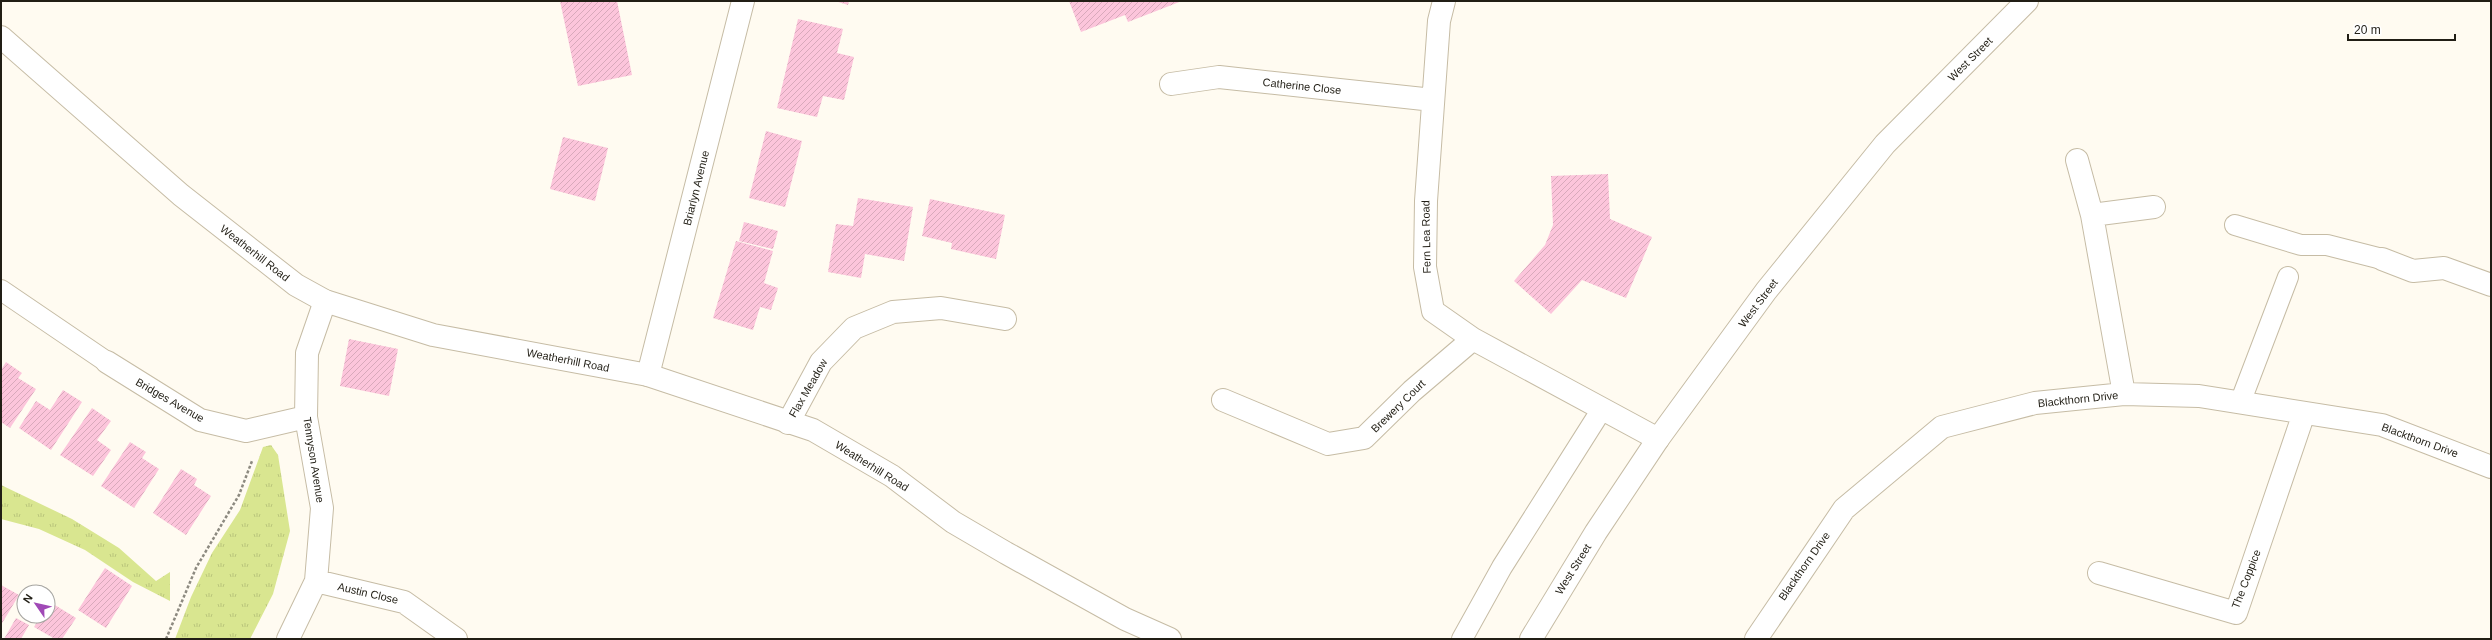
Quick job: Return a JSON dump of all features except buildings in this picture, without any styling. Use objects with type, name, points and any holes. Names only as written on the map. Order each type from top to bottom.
[{"type":"street","name":"Briarlyn Avenue","points":[[648,375],[744,1]]},
{"type":"street","name":"Fern Lea Road","points":[[1444,1],[1439,21],[1426,201],[1424,266],[1433,311],[1473,339],[1658,439]]},
{"type":"street","name":"West Street","points":[[1531,639],[1596,532],[1658,439],[1766,291],[1885,144],[2027,1]]},
{"type":"street","name":"Weatherhill Road","points":[[1,37],[181,195],[296,285],[325,301],[434,335],[648,375],[788,423],[813,430],[892,476],[953,522],[1125,619],[1170,639]]},
{"type":"street","name":"Catherine Close","points":[[1171,84],[1219,77],[1433,100]]},
{"type":"street","points":[[2077,160],[2092,215],[2124,394]]},
{"type":"street","points":[[2092,215],[2154,207]]},
{"type":"street","points":[[2382,259],[2413,271],[2444,268],[2491,285]]},
{"type":"street","name":"Tennyson Avenue","points":[[288,639],[316,581],[322,508],[306,416],[307,353],[325,301]]},
{"type":"street","name":"Flax Meadow","points":[[788,423],[821,362],[854,328],[893,312],[941,308],[1005,318]]},
{"type":"street","name":"Brewery Court","points":[[1223,400],[1328,444],[1364,438],[1412,391],[1473,339]]},
{"type":"street","name":"Bridges Avenue","points":[[107,362],[200,420],[246,431],[306,416]]},
{"type":"street","name":"Blackthorn Drive","points":[[1756,639],[1844,509],[1942,427],[2035,403],[2124,394],[2199,396],[2382,425],[2490,464]]},
{"type":"street","name":"The Coppice","points":[[2099,573],[2236,613],[2304,413]]},
{"type":"street","name":"Austin Close","points":[[316,581],[404,602],[456,639]]},
{"type":"lane","points":[[2235,224],[2302,245],[2327,245],[2382,259]]},
{"type":"lane","points":[[2240,403],[2288,277]]},
{"type":"lane","points":[[1,290],[107,362]]},
{"type":"lane","points":[[1462,639],[1502,567],[1602,409]]},
{"type":"path","points":[[166,639],[196,568],[239,495],[265,426]]},
{"type":"green space","points":[[271,445],[278,455],[290,531],[273,594],[250,639],[175,639],[191,597],[212,553],[240,510],[263,447]]},
{"type":"green space","points":[[1,485],[72,519],[119,548],[156,581],[170,572],[170,601],[133,582],[85,550],[39,529],[1,519]]}]
